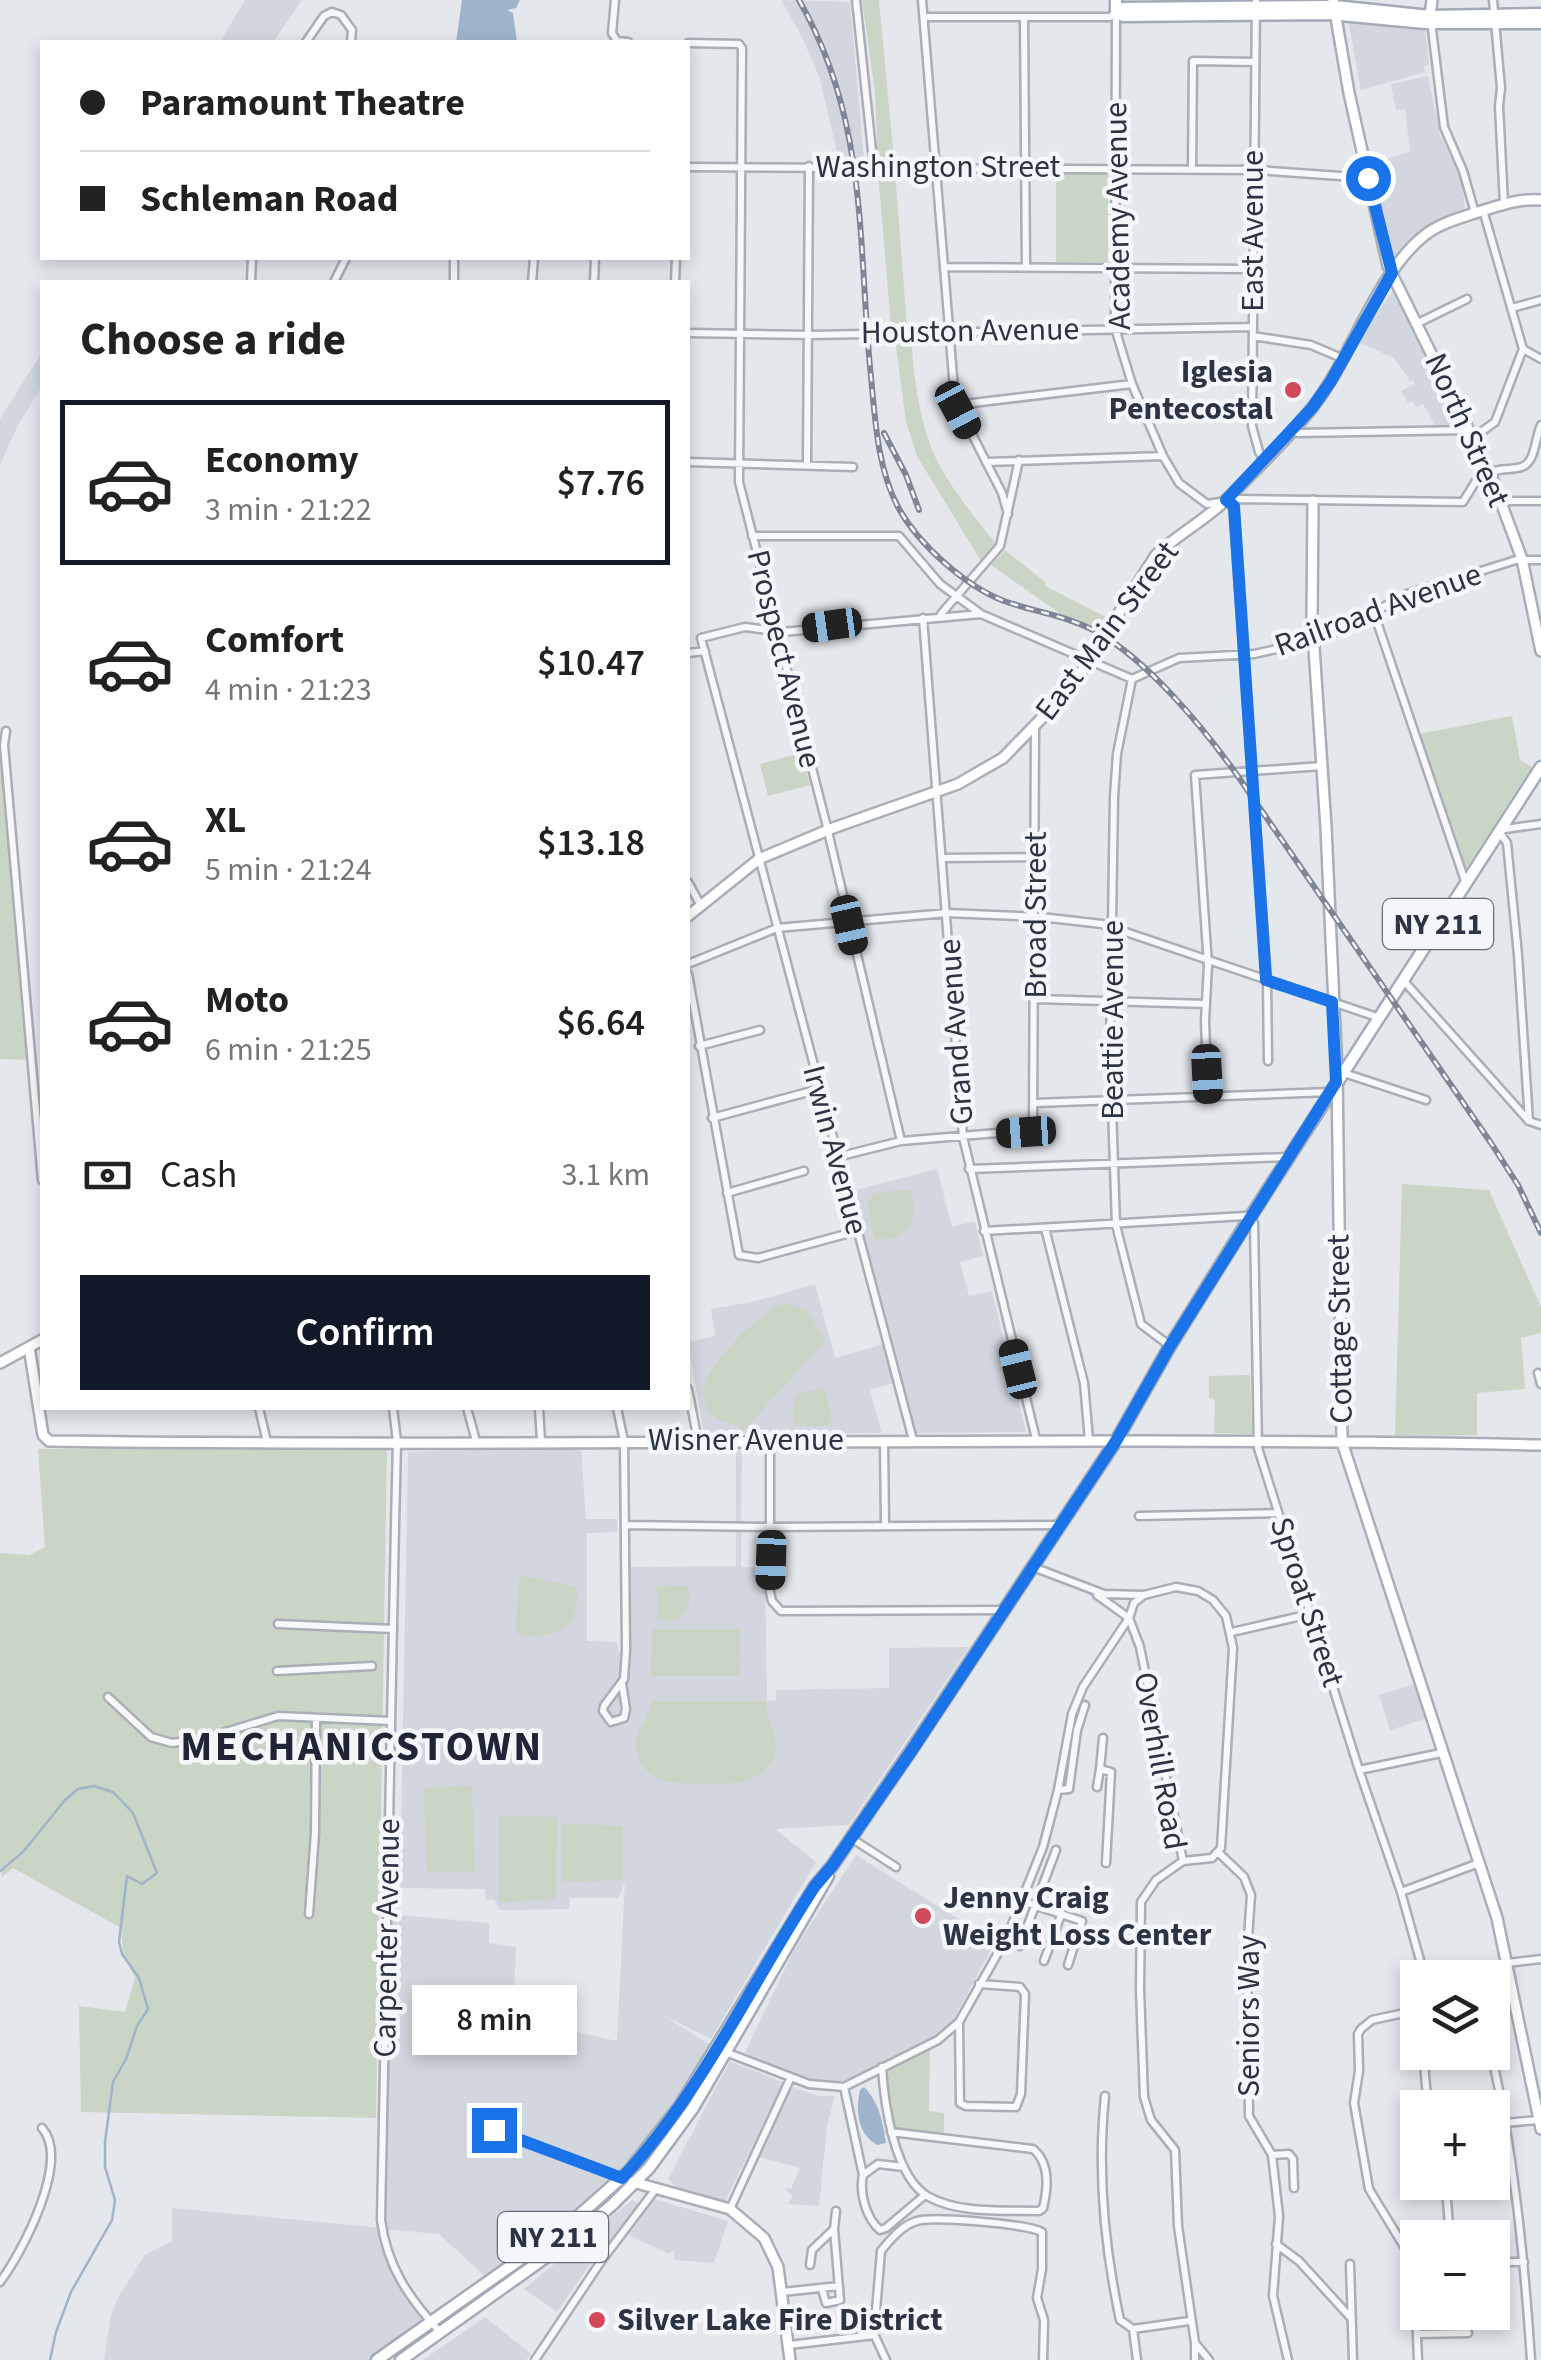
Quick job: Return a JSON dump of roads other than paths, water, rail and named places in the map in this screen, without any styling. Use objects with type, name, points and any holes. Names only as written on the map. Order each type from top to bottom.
[{"type":"main road","points":[[1118,8],[1335,8],[1431,20],[1541,23]]},
{"type":"main road","points":[[1493,20],[1541,14]]},
{"type":"main road","name":"NY 211","points":[[400,2360],[576,2235],[635,2183],[688,2116],[793,1919],[852,1838],[1116,1441],[1249,1218],[1541,767]]},
{"type":"main road","name":"NY 211","points":[[377,2360],[566,2227],[622,2178],[672,2119],[720,2050]]},
{"type":"street","points":[[615,0],[612,32],[619,40]]},
{"type":"street","points":[[856,0],[874,169]]},
{"type":"street","points":[[922,0],[956,405],[1002,493],[1008,514]]},
{"type":"street","points":[[1292,430],[1472,434],[1495,422],[1523,349],[1479,212],[1444,128],[1432,0]]},
{"type":"street","points":[[1493,0],[1501,88],[1498,106],[1504,204]]},
{"type":"street","points":[[924,18],[1110,17],[1118,8]]},
{"type":"street","name":"Academy Avenue","points":[[1118,8],[1116,328],[1132,384],[1162,456],[1179,484],[1207,504],[1214,506],[1226,500]]},
{"type":"street","name":"East Avenue","points":[[1255,8],[1252,433],[1264,460]]},
{"type":"street","name":"North Street","points":[[1335,8],[1368,178],[1392,273],[1488,468],[1522,560],[1541,651]]},
{"type":"street","points":[[307,40],[326,14],[336,12],[353,33],[351,40]]},
{"type":"street","points":[[1024,18],[1026,268]]},
{"type":"street","name":"Prospect Avenue","points":[[690,43],[740,44],[739,482],[901,1142]]},
{"type":"street","points":[[1192,169],[1193,61],[1255,62]]},
{"type":"street","points":[[807,464],[809,166]]},
{"type":"street","name":"Washington Street","points":[[690,167],[1192,169],[1368,178]]},
{"type":"street","name":"East Main Street","points":[[690,914],[759,858],[937,792],[971,778],[1003,758],[1070,688],[1156,555],[1226,500],[1312,408],[1392,273],[1426,233],[1504,204],[1541,200]]},
{"type":"street","points":[[944,266],[1253,269]]},
{"type":"street","points":[[1422,321],[1467,299]]},
{"type":"street","points":[[1512,308],[1541,300]]},
{"type":"street","name":"Houston Avenue","points":[[690,333],[810,335],[1116,328],[1253,332],[1310,345],[1344,359]]},
{"type":"street","points":[[1523,349],[1541,359]]},
{"type":"street","points":[[956,405],[1132,384]]},
{"type":"street","points":[[1226,500],[1463,502],[1488,468],[1525,466],[1531,460],[1541,424]]},
{"type":"street","points":[[986,462],[1162,456]]},
{"type":"street","points":[[940,616],[1000,546],[1019,460]]},
{"type":"street","points":[[690,462],[852,467]]},
{"type":"street","points":[[1226,500],[1234,506],[1266,980],[1268,1062]]},
{"type":"street","name":"Cottage Street","points":[[1314,501],[1314,641],[1336,1082],[1342,1442],[1479,1862],[1506,1960]]},
{"type":"street","points":[[1501,501],[1541,501]]},
{"type":"street","points":[[752,536],[898,536],[928,572],[981,614],[1132,680]]},
{"type":"street","name":"Railroad Avenue","points":[[1132,680],[1179,658],[1244,655],[1314,641],[1407,594],[1522,560],[1541,560]]},
{"type":"street","points":[[1374,612],[1465,881]]},
{"type":"street","points":[[690,653],[704,651],[704,637],[745,626],[776,631],[981,614]]},
{"type":"street","name":"Grand Avenue","points":[[923,618],[963,1137],[1036,1439]]},
{"type":"street","name":"Irwin Avenue","points":[[704,651],[913,1440]]},
{"type":"street","name":"Beattie Avenue","points":[[1132,680],[1115,768],[1111,1100],[1116,1225],[1142,1324],[1170,1346]]},
{"type":"street","name":"Broad Street","points":[[1035,728],[1035,1103]]},
{"type":"street","points":[[6,732],[4,746],[40,1116]]},
{"type":"street","points":[[1208,1096],[1206,960],[1195,775],[1322,766]]},
{"type":"street","points":[[1529,1120],[1507,843],[1498,830],[1541,824]]},
{"type":"street","points":[[943,858],[1036,857]]},
{"type":"street","points":[[690,886],[700,904]]},
{"type":"street","points":[[690,963],[777,928],[946,913],[1034,917],[1112,927],[1377,1017]]},
{"type":"street","points":[[1402,979],[1529,1120],[1541,1125]]},
{"type":"street","points":[[690,987],[736,1250],[742,1257],[758,1258],[857,1231]]},
{"type":"street","points":[[1036,999],[1206,1004]]},
{"type":"street","points":[[699,1046],[760,1030]]},
{"type":"street","points":[[837,1157],[901,1142],[1030,1132],[1034,1127],[1035,1103],[1208,1096],[1336,1082],[1426,1100]]},
{"type":"street","points":[[712,1118],[819,1089]]},
{"type":"street","points":[[969,1169],[1288,1157]]},
{"type":"street","points":[[727,1193],[804,1170]]},
{"type":"street","points":[[984,1231],[1249,1218]]},
{"type":"street","name":"Sproat Street","points":[[1249,1218],[1254,1223],[1258,1442],[1420,1960]]},
{"type":"street","points":[[1045,1228],[1084,1383],[1090,1440]]},
{"type":"street","points":[[0,1362],[40,1341]]},
{"type":"street","name":"Wisner Avenue","points":[[28,1347],[40,1400]]},
{"type":"street","points":[[1538,1373],[1541,1384]]},
{"type":"street","points":[[690,1398],[698,1440]]},
{"type":"street","name":"Wisner Avenue","points":[[41,1410],[43,1435],[49,1441],[1036,1439],[1541,1445]]},
{"type":"street","points":[[259,1410],[267,1442]]},
{"type":"street","name":"Carpenter Avenue","points":[[393,1410],[396,1442],[382,2220],[393,2269],[440,2332]]},
{"type":"street","points":[[468,1410],[476,1441]]},
{"type":"street","points":[[538,1410],[542,1441]]},
{"type":"street","points":[[617,1410],[624,1441],[626,1650],[622,1683],[626,1709],[624,1718],[610,1722],[604,1706],[622,1683]]},
{"type":"street","points":[[770,1440],[771,1595],[782,1611],[1003,1614]]},
{"type":"street","points":[[884,1440],[885,1524]]},
{"type":"street","points":[[1139,1516],[1278,1514]]},
{"type":"street","points":[[625,1525],[1060,1525]]},
{"type":"street","points":[[1033,1567],[1093,1592],[1129,1618]]},
{"type":"street","points":[[1093,1592],[1144,1594],[1176,1587],[1198,1591],[1220,1608],[1232,1632],[1229,1758],[1218,1852],[1205,1860],[1183,1861]]},
{"type":"street","points":[[720,2050],[819,2087],[844,2087],[938,2040],[959,2022],[1022,1901],[1043,1847],[1077,1700],[1099,1659],[1129,1618],[1134,1603],[1144,1594]]},
{"type":"street","points":[[1232,1632],[1310,1614]]},
{"type":"street","name":"Overhill Road","points":[[1129,1618],[1140,1647],[1183,1861],[1150,1886],[1141,1902],[1139,1922],[1144,2097],[1151,2120],[1176,2150],[1178,2226],[1195,2343]]},
{"type":"street","points":[[278,1624],[393,1629]]},
{"type":"street","points":[[277,1670],[372,1666]]},
{"type":"street","points":[[108,1697],[151,1737],[172,1743],[206,1738],[278,1716],[391,1721]]},
{"type":"street","points":[[1058,1790],[1069,1789],[1077,1730],[1085,1705]]},
{"type":"street","points":[[309,1914],[315,1833],[316,1718]]},
{"type":"street","points":[[1097,1787],[1104,1738]]},
{"type":"street","points":[[1359,1770],[1442,1753]]},
{"type":"street","points":[[1100,1769],[1111,1772],[1106,1863]]},
{"type":"street","points":[[852,1838],[896,1867]]},
{"type":"street","points":[[1020,1946],[1056,1850]]},
{"type":"street","name":"Seniors Way","points":[[1218,1852],[1244,1877],[1251,1895],[1250,2116],[1272,2155],[1278,2216],[1273,2296],[1288,2360]]},
{"type":"street","points":[[1401,1892],[1479,1862]]},
{"type":"street","points":[[1022,1901],[1082,1921],[1068,1965]]},
{"type":"street","points":[[1044,1962],[1061,1915]]},
{"type":"street","points":[[1510,1963],[1541,1959]]},
{"type":"street","name":"Cottage Street","points":[[1510,1978],[1540,2124]]},
{"type":"street","points":[[959,2022],[960,2103],[1016,2107],[1021,2094],[1024,1994],[1020,1987],[980,1984]]},
{"type":"street","points":[[1400,2014],[1372,2020],[1358,2034],[1360,2071],[1354,2103],[1369,2189],[1400,2238]]},
{"type":"street","points":[[882,2066],[890,2132],[906,2167],[925,2195],[948,2205],[1039,2211],[1045,2204],[1042,2158],[1033,2149],[890,2132]]},
{"type":"street","points":[[730,2210],[792,2077]]},
{"type":"street","points":[[844,2087],[869,2216],[880,2230],[925,2195]]},
{"type":"street","points":[[1105,2096],[1099,2168],[1120,2320],[1134,2329],[1190,2321]]},
{"type":"street","points":[[1510,2123],[1540,2124]]},
{"type":"street","points":[[0,2282],[27,2240],[40,2208],[50,2144],[42,2128]]},
{"type":"street","points":[[494,2130],[655,2190],[730,2210],[761,2234],[771,2246],[778,2267],[790,2360]]},
{"type":"street","points":[[1510,2140],[1531,2360]]},
{"type":"street","points":[[1272,2155],[1289,2154],[1293,2160],[1294,2188]]},
{"type":"street","points":[[863,2175],[878,2164],[906,2167]]},
{"type":"street","points":[[535,2360],[655,2190]]},
{"type":"street","points":[[822,2288],[826,2303],[840,2300],[836,2211]]},
{"type":"street","points":[[886,2360],[875,2336],[881,2251],[909,2224],[924,2220],[1030,2226],[1043,2234],[1037,2298],[1044,2320],[1043,2360]]},
{"type":"street","points":[[810,2265],[812,2250],[834,2229]]},
{"type":"street","points":[[1276,2244],[1299,2262],[1351,2318]]},
{"type":"street","points":[[1510,2262],[1524,2262]]},
{"type":"street","points":[[1350,2264],[1353,2360]]},
{"type":"street","points":[[782,2292],[839,2286]]},
{"type":"street","points":[[1134,2329],[1136,2360]]},
{"type":"street","points":[[1417,2330],[1418,2360]]},
{"type":"street","points":[[1417,2334],[1468,2333]]},
{"type":"street","points":[[788,2345],[875,2336]]},
{"type":"street","points":[[1194,2360],[1195,2343]]},
{"type":"street","points":[[1195,2343],[1209,2360]]},
{"type":"water","points":[[462,0],[520,0],[516,8],[507,10],[513,13],[517,40],[456,40]]},
{"type":"water","points":[[864,2087],[877,2106],[886,2143],[877,2145],[859,2121],[860,2090]]},
{"type":"waterway","points":[[0,1871],[23,1852],[65,1800],[78,1789],[94,1786],[113,1792],[133,1813],[157,1873],[142,1884],[127,1876],[119,1942],[122,1954],[139,1978],[148,2009],[113,2082],[105,2142],[105,2167],[115,2200],[112,2220],[71,2292],[50,2360]]},
{"type":"railway","points":[[799,0],[821,45],[848,134],[856,179],[878,439],[885,474],[898,507],[930,549],[974,585],[1004,601],[1097,632],[1135,660],[1190,715],[1235,772],[1491,1143],[1518,1185],[1541,1233]]},
{"type":"railway","points":[[884,433],[919,510]]},
{"type":"place","name":"Iglesia Pentecostal","points":[[1293,390]]},
{"type":"place","name":"Jenny Craig Weight Loss Center","points":[[923,1916]]},
{"type":"place","name":"Silver Lake Fire District","points":[[597,2320]]},
{"type":"district","name":"MECHANICSTOWN","points":[[362,1747]]}]
